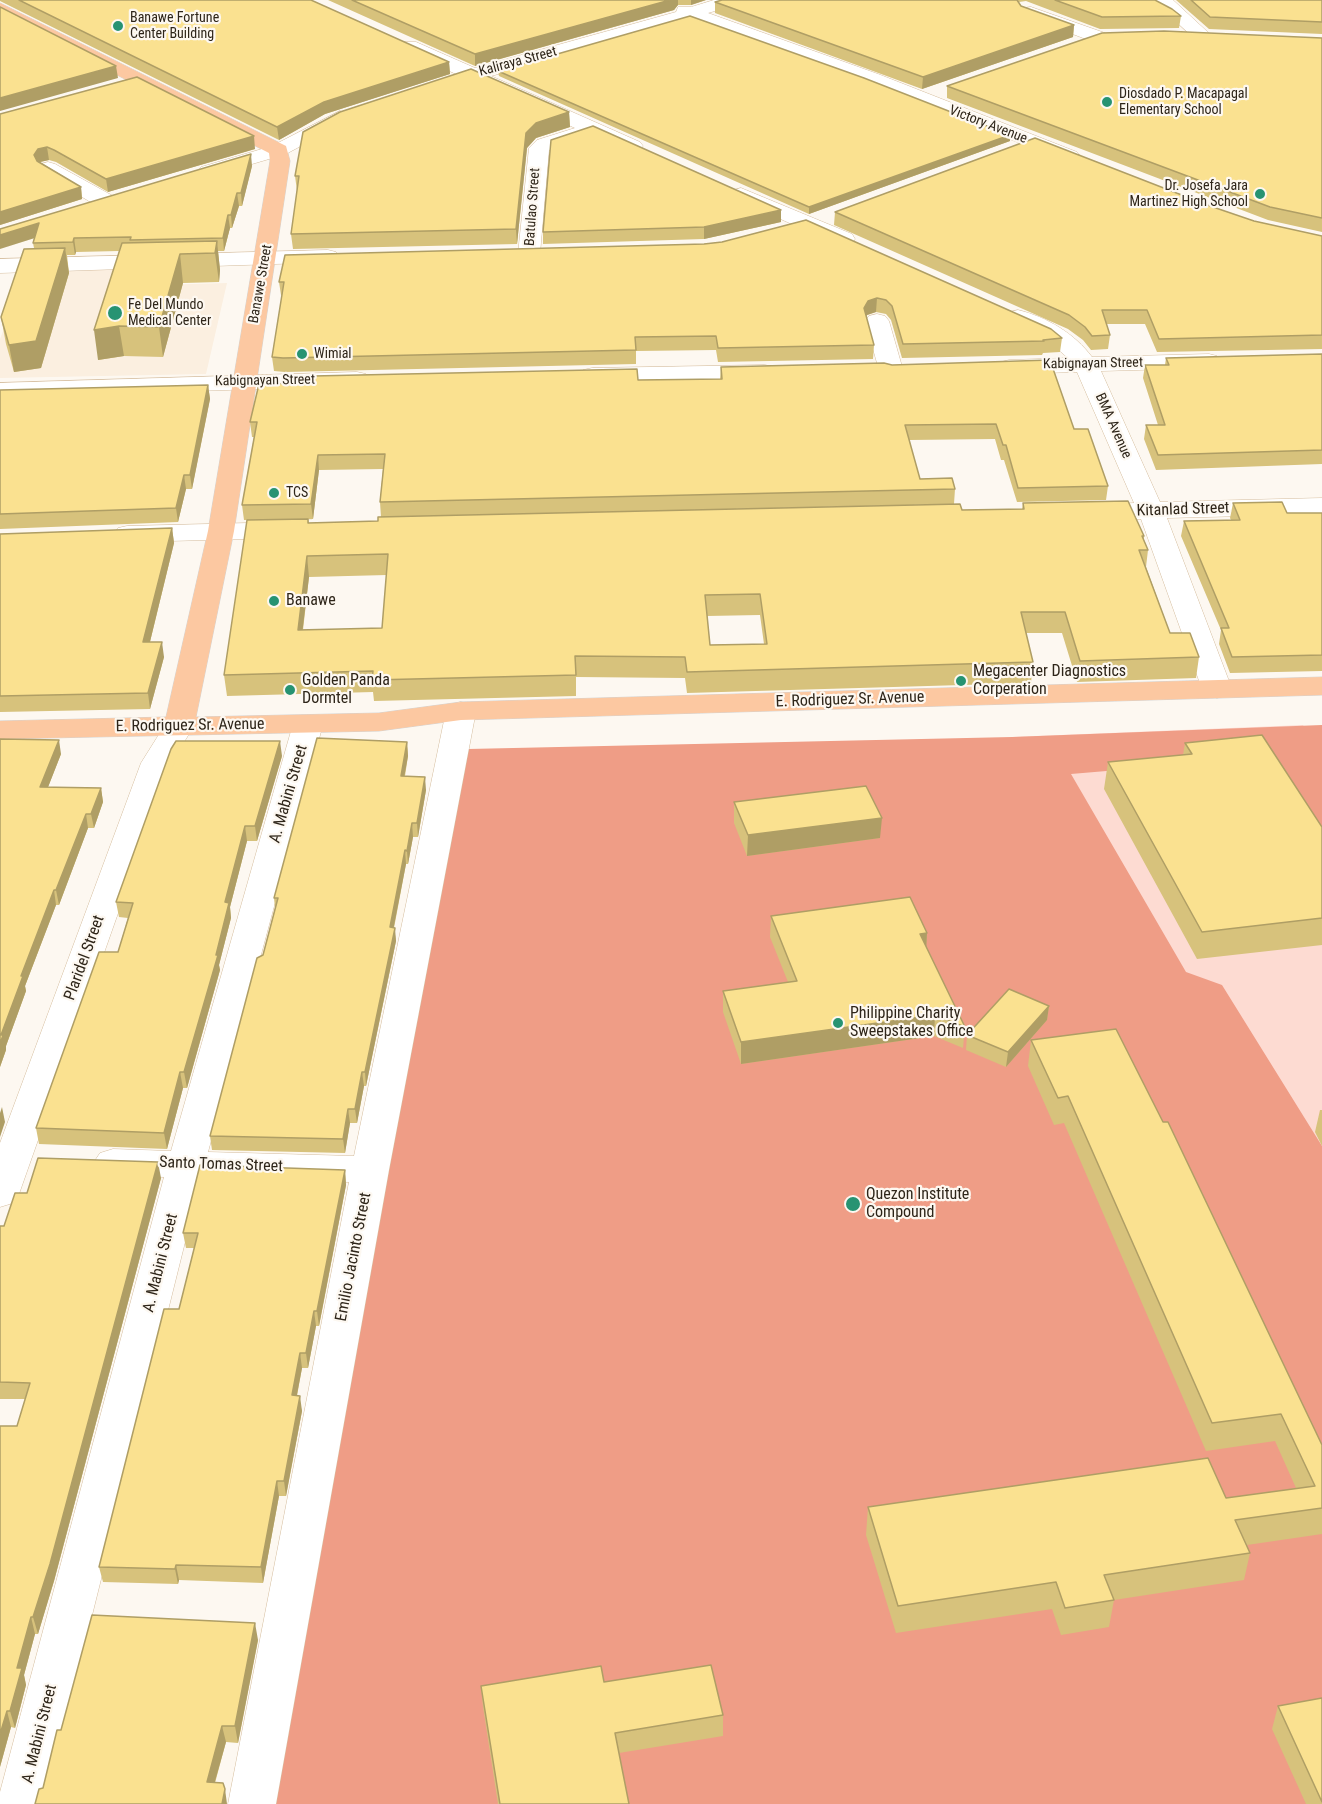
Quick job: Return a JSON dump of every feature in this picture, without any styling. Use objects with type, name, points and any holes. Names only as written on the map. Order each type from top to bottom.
[{"type":"main road","points":[[0,8],[129,83],[279,150]]},
{"type":"main road","name":"Banawe Street","points":[[179,726],[221,531],[280,161],[279,150]]},
{"type":"main road","name":"E. Rodriguez Sr. Avenue","points":[[459,721],[1322,687]]},
{"type":"main road","name":"E. Rodriguez Sr. Avenue","points":[[0,730],[379,722],[1322,709]]},
{"type":"street","name":"Victory Avenue","points":[[656,0],[871,78],[1083,161]]},
{"type":"street","name":"Kaliraya Street","points":[[450,82],[606,39],[733,0]]},
{"type":"street","points":[[1051,0],[1025,8],[1027,11],[1108,36],[1076,44]]},
{"type":"street","points":[[1162,0],[1203,36]]},
{"type":"street","points":[[1173,35],[1224,37]]},
{"type":"street","points":[[389,37],[653,154]]},
{"type":"street","points":[[920,98],[953,87]]},
{"type":"street","points":[[192,176],[279,150],[333,120],[362,109]]},
{"type":"street","name":"Batulao Street","points":[[529,254],[539,148],[544,144],[594,128]]},
{"type":"street","points":[[1001,154],[1032,142]]},
{"type":"street","points":[[48,168],[105,201]]},
{"type":"street","points":[[724,186],[863,248]]},
{"type":"street","points":[[84,208],[127,195]]},
{"type":"street","points":[[776,232],[809,224],[830,215]]},
{"type":"street","points":[[507,254],[553,253]]},
{"type":"street","points":[[0,266],[347,257]]},
{"type":"street","name":"BMA Avenue","points":[[1002,309],[1059,336],[1074,348],[1086,365],[1151,511],[1217,690]]},
{"type":"street","points":[[877,321],[891,370]]},
{"type":"street","name":"Kabignayan Street","points":[[983,367],[1228,361]]},
{"type":"street","points":[[569,375],[784,372]]},
{"type":"street","name":"Kabignayan Street","points":[[0,390],[246,381],[378,379]]},
{"type":"street","name":"Kitanlad Street","points":[[1068,513],[1322,506]]},
{"type":"street","points":[[105,535],[316,529]]},
{"type":"street","name":"Emilio Jacinto Street","points":[[252,1804],[370,1170],[459,721]]},
{"type":"street","name":"A. Mabini Street","points":[[21,1804],[186,1164],[308,724]]},
{"type":"street","name":"Plaridel Street","points":[[0,1194],[36,1159],[156,763],[179,726]]},
{"type":"street","name":"Santo Tomas Street","points":[[36,1159],[370,1170]]},
{"type":"shaded area","name":"Fe Del Mundo Medical Center","points":[[127,266],[123,286],[227,283],[206,374],[0,378],[0,339],[27,269]]},
{"type":"shaded area","points":[[1303,725],[1322,753],[1322,1315],[1012,737]]},
{"type":"shaded area","name":"Quezon Institute Compound","points":[[1322,725],[1322,838],[1272,757],[1071,774],[1186,972],[1222,985],[1322,1146],[1322,1804],[263,1804],[468,749],[1012,737]]},
{"type":"building","points":[[19,0],[311,0],[449,62],[324,102],[277,127]]},
{"type":"building","points":[[352,0],[670,0],[475,54]]},
{"type":"building","points":[[722,0],[1017,0],[1021,6],[1074,25],[923,77],[715,2]]},
{"type":"building","points":[[1055,0],[1155,0],[1181,16],[1102,17]]},
{"type":"building","points":[[1191,0],[1322,0],[1322,22],[1210,17]]},
{"type":"building","points":[[0,7],[116,66],[0,98]]},
{"type":"building","points":[[690,16],[864,78],[1010,135],[809,207],[498,71]]},
{"type":"building","points":[[1164,31],[1322,38],[1322,218],[1270,207],[947,86],[1102,33]]},
{"type":"building","points":[[471,69],[569,112],[536,123],[526,133],[516,229],[291,234],[299,176],[295,176],[303,132],[340,112]]},
{"type":"building","points":[[137,77],[254,136],[106,179],[54,150],[47,147],[38,149],[34,155],[37,161],[81,187],[0,212],[0,114]]},
{"type":"building","points":[[593,126],[781,210],[704,227],[543,232],[551,140]]},
{"type":"building","points":[[1035,138],[1210,206],[1254,221],[1322,236],[1322,335],[1159,339],[1147,310],[1102,310],[1110,335],[1092,336],[1085,327],[1069,315],[835,212]]},
{"type":"building","points":[[251,154],[241,193],[237,193],[231,215],[228,215],[223,238],[130,240],[131,237],[74,238],[73,242],[33,243],[39,223],[0,235],[0,229]]},
{"type":"building","points":[[806,220],[1051,329],[1062,338],[1044,341],[903,344],[892,306],[886,300],[877,298],[868,301],[864,308],[874,345],[718,348],[716,336],[635,337],[636,350],[272,357],[284,282],[279,282],[285,255],[704,244],[722,242]]},
{"type":"building","points":[[217,241],[215,253],[180,254],[159,327],[119,326],[94,330],[122,243]]},
{"type":"building","points":[[65,248],[36,341],[9,345],[1,317],[24,249]]},
{"type":"building","points":[[1322,354],[1322,450],[1158,455],[1146,425],[1165,425],[1145,365],[1169,365],[1166,358]]},
{"type":"building","points":[[1050,360],[1074,429],[1088,429],[1108,486],[1018,488],[1006,445],[1003,445],[996,424],[905,425],[920,479],[952,478],[955,489],[380,502],[385,454],[318,455],[311,504],[242,505],[257,422],[250,422],[259,384],[313,383],[313,376],[637,369],[638,380],[722,379],[721,367]]},
{"type":"building","points":[[208,385],[190,475],[184,475],[176,508],[0,514],[0,390]]},
{"type":"building","points":[[1128,501],[1144,536],[1142,536],[1148,550],[1139,550],[1170,633],[1190,633],[1199,657],[1080,661],[1065,612],[1021,612],[1033,662],[687,672],[685,657],[575,656],[576,675],[372,680],[373,671],[224,675],[247,520],[308,519],[308,523],[378,521],[378,517],[960,504],[962,510],[1024,509],[1023,503]],"holes":[[[388,554],[382,628],[298,630],[307,556]],[[760,594],[767,644],[710,645],[705,595]]]},
{"type":"building","points":[[1282,502],[1287,513],[1322,513],[1322,655],[1232,657],[1221,628],[1229,628],[1184,521],[1240,520],[1233,503]]},
{"type":"building","points":[[172,528],[143,642],[162,642],[148,693],[0,696],[0,534]]},
{"type":"building","points":[[1262,735],[1322,827],[1322,918],[1202,932],[1108,762],[1192,754],[1185,743]]},
{"type":"building","points":[[317,738],[407,742],[401,776],[425,777],[417,823],[412,823],[407,851],[405,850],[390,927],[395,928],[365,1072],[362,1072],[355,1109],[348,1109],[343,1139],[210,1136],[257,958],[263,955],[278,898],[274,898]]},
{"type":"building","points":[[0,739],[59,740],[40,787],[101,788],[91,814],[86,814],[56,890],[54,890],[21,976],[23,976],[1,1035],[3,1035],[0,1044]]},
{"type":"building","points":[[176,741],[280,741],[255,826],[245,826],[225,902],[229,903],[216,955],[218,955],[184,1072],[180,1072],[164,1133],[36,1128],[99,952],[118,952],[133,903],[116,902],[171,749]]},
{"type":"building","points":[[866,786],[882,818],[748,835],[734,802]]},
{"type":"building","points":[[910,897],[927,933],[920,934],[965,1027],[935,1015],[741,1042],[723,991],[797,981],[771,916]]},
{"type":"building","points":[[1009,989],[1049,1006],[1008,1052],[967,1035]]},
{"type":"building","points":[[1116,1029],[1163,1122],[1168,1122],[1322,1445],[1322,1508],[1235,1520],[1250,1553],[1104,1575],[1114,1600],[1065,1608],[1056,1582],[898,1606],[868,1507],[1208,1458],[1226,1498],[1315,1486],[1281,1414],[1212,1423],[1068,1096],[1058,1098],[1031,1040]]},
{"type":"building","points":[[38,1158],[158,1162],[50,1564],[33,1617],[31,1617],[17,1668],[22,1668],[10,1711],[7,1711],[0,1734],[0,1426],[17,1426],[30,1383],[0,1382],[0,1226],[4,1226],[15,1193],[27,1193]]},
{"type":"building","points":[[200,1165],[345,1170],[317,1311],[314,1311],[306,1353],[300,1353],[292,1395],[300,1396],[284,1481],[277,1481],[261,1567],[176,1565],[175,1569],[99,1567],[164,1309],[179,1309],[198,1233],[183,1233]]},
{"type":"building","points":[[92,1615],[255,1623],[235,1726],[222,1726],[207,1782],[223,1783],[225,1789],[222,1804],[35,1804],[39,1789],[43,1788],[57,1730],[61,1730]]},
{"type":"building","points":[[711,1665],[723,1715],[615,1733],[629,1804],[500,1804],[481,1686],[601,1666],[604,1682]]},
{"type":"building","points":[[1322,1698],[1322,1802],[1278,1706]]},
{"type":"place","name":"Banawe Fortune Center Building","points":[[118,26]]},
{"type":"place","name":"Diosdado P. Macapagal Elementary School","points":[[1107,102]]},
{"type":"place","name":"Dr. Josefa Jara Martinez High School","points":[[1260,194]]},
{"type":"place","name":"Fe Del Mundo Medical Center","points":[[115,313]]},
{"type":"place","name":"Wimial","points":[[302,354]]},
{"type":"place","name":"TCS","points":[[274,493]]},
{"type":"place","name":"Banawe","points":[[274,601]]},
{"type":"place","name":"Megacenter Diagnostics Corperation","points":[[961,681]]},
{"type":"place","name":"Golden Panda Dormtel","points":[[290,690]]},
{"type":"place","name":"Philippine Charity Sweepstakes Office","points":[[838,1023]]},
{"type":"place","name":"Quezon Institute Compound","points":[[853,1204]]}]
